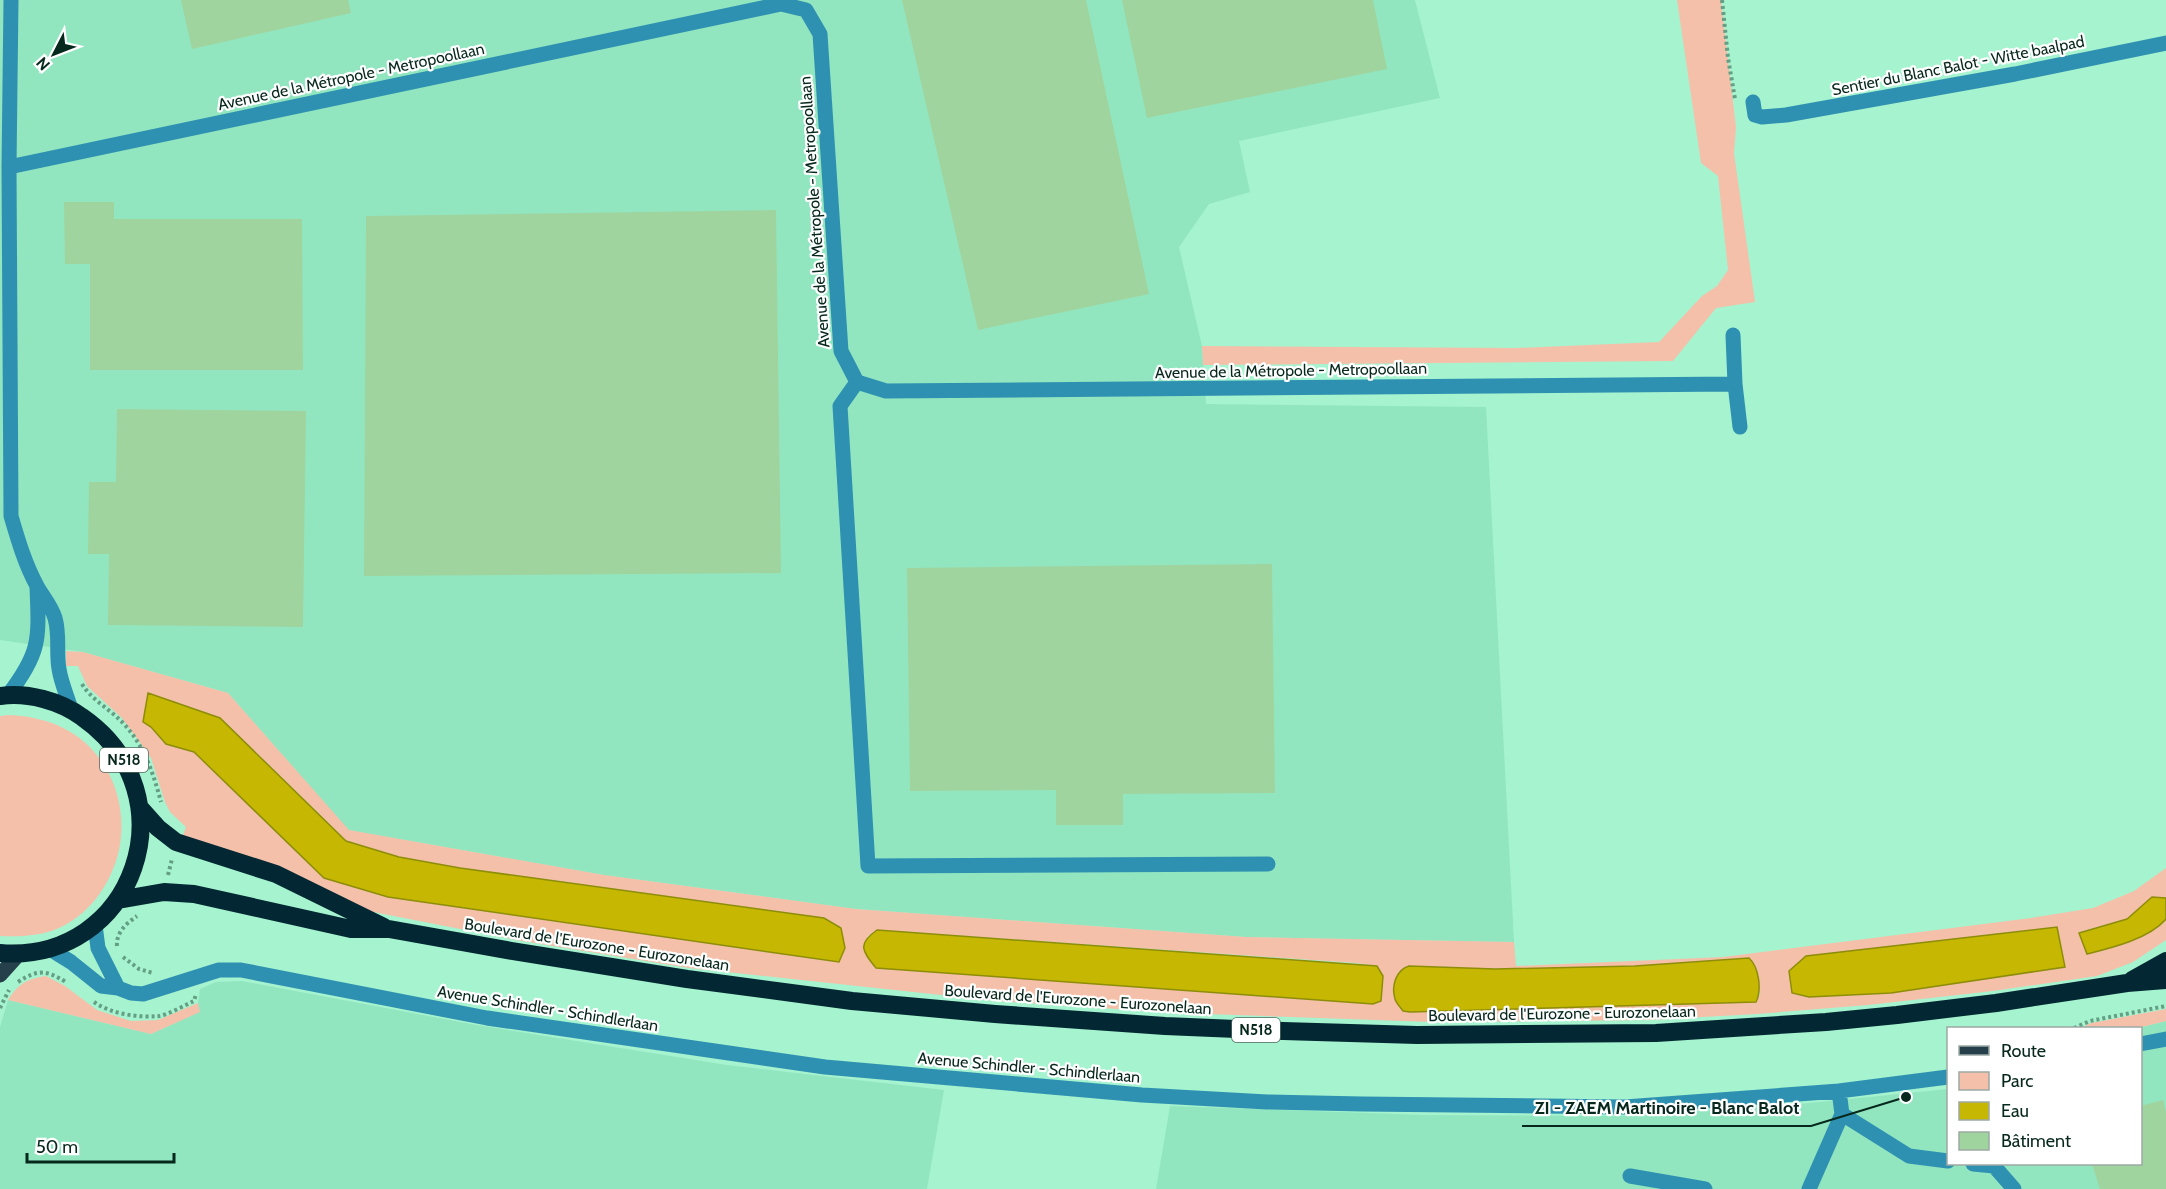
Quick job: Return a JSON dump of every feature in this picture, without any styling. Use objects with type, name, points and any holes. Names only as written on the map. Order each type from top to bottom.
[{"type":"highway","name":"N518","points":[[4,696],[40,698],[71,709],[100,729],[123,757],[137,790],[141,809],[136,864],[118,900],[95,925],[74,940],[50,950],[9,954]]},
{"type":"highway","name":"Boulevard de l'Eurozone - Eurozonelaan","points":[[141,809],[158,828],[176,842],[276,874],[389,929]]},
{"type":"highway","name":"Boulevard de l'Eurozone - Eurozonelaan","points":[[118,900],[164,892],[194,894],[351,929],[389,929],[687,979],[852,1001],[1040,1017],[1283,1032],[1417,1035],[1656,1033],[1897,1015],[1996,1004],[2127,983],[2166,980]]},
{"type":"highway","name":"Boulevard de l'Eurozone - Eurozonelaan","points":[[2127,983],[2166,961]]},
{"type":"main road","points":[[0,975],[9,954]]},
{"type":"street","points":[[11,0],[9,167],[11,516],[19,544],[37,587],[49,602],[56,620],[59,669],[71,709]]},
{"type":"street","name":"Avenue de la Métropole - Metropoollaan","points":[[9,167],[781,4],[806,10],[820,34],[841,351],[857,382],[886,391],[1735,384]]},
{"type":"street","name":"Sentier du Blanc Balot - Witte baalpad","points":[[1753,102],[1755,115],[1762,117],[1786,115],[2016,74],[2166,43]]},
{"type":"street","points":[[1733,335],[1740,427]]},
{"type":"street","points":[[857,382],[840,406],[868,866],[1268,864]]},
{"type":"street","points":[[4,696],[30,663],[36,647],[39,627],[37,587]]},
{"type":"street","points":[[95,925],[98,948],[118,988]]},
{"type":"street","name":"Avenue Schindler - Schindlerlaan","points":[[50,950],[71,962],[101,986],[118,988],[131,993],[143,994],[219,970],[241,970],[487,1018],[825,1067],[1142,1095],[1362,1104],[1625,1107],[1839,1091],[1947,1077]]},
{"type":"street","points":[[2142,1044],[2166,1039]]},
{"type":"street","points":[[1809,1189],[1842,1114],[1839,1091]]},
{"type":"street","points":[[1842,1114],[1909,1156],[1947,1161]]},
{"type":"street","points":[[1984,1165],[1994,1166],[2014,1189]]},
{"type":"street","points":[[1630,1176],[1705,1189]]},
{"type":"path","points":[[1722,0],[1728,58],[1736,102]]},
{"type":"path","points":[[0,1008],[9,989]]},
{"type":"path","points":[[2078,1027],[2090,1021],[2166,1006]]},
{"type":"shaded area","points":[[0,0],[1415,0],[1440,98],[1239,141],[1250,192],[1209,204],[1179,247],[1202,346],[1206,404],[1486,407],[1514,942],[1246,937],[856,909],[604,875],[348,830],[228,693],[83,652],[0,640]]},
{"type":"shaded area","points":[[242,981],[471,1024],[727,1065],[944,1090],[927,1189],[0,1189],[0,1027],[8,1000],[151,1034],[199,1012],[200,989],[216,982]]},
{"type":"shaded area","points":[[2166,1021],[2166,1189],[1156,1189],[1170,1106],[1426,1115],[1621,1116],[1779,1106],[1947,1089],[1947,1165],[2142,1165],[2142,1027]]},
{"type":"green space","points":[[1677,0],[1721,0],[1736,127],[1734,153],[1755,302],[1716,308],[1673,361],[1203,365],[1202,346],[1516,348],[1659,342],[1702,296],[1717,286],[1728,270],[1718,176],[1701,163]]},
{"type":"green space","points":[[66,651],[83,652],[228,693],[349,830],[604,875],[856,909],[1246,937],[1514,942],[1516,966],[1723,957],[2031,918],[2093,908],[2134,891],[2166,868],[2166,898],[2152,897],[2127,919],[2080,932],[2161,925],[2166,919],[2166,940],[2133,962],[2097,976],[1993,991],[1868,1005],[1649,1020],[1431,1022],[1177,1013],[997,1001],[689,968],[516,940],[363,910],[182,838],[186,827],[170,812],[151,758],[122,718],[87,686],[78,666],[66,666]],"holes":[[[220,718],[345,841],[399,857],[460,868],[824,918],[845,948],[839,962],[388,897],[324,878],[194,752],[166,744],[151,727]],[[877,930],[1377,966],[867,937]],[[1806,956],[2065,966],[1891,993],[1809,997],[1789,971]],[[1749,958],[1760,994],[1755,1002],[1403,1011],[1409,966],[1495,969],[1635,966]]]},
{"type":"green space","points":[[9,715],[46,721],[67,730],[84,741],[108,772],[116,790],[120,810],[119,850],[109,878],[92,903],[85,911],[59,928],[45,933],[22,936],[0,936],[0,716]]},
{"type":"green space","points":[[46,976],[65,986],[97,1010],[131,1021],[158,1020],[198,1003],[200,1012],[151,1034],[8,1000],[24,983]]},
{"type":"green space","points":[[2166,1009],[2166,1021],[2142,1027],[2083,1027],[2091,1023]]},
{"type":"water","points":[[148,693],[220,718],[346,841],[399,857],[460,868],[824,918],[841,928],[845,948],[839,962],[388,897],[324,878],[194,752],[166,744],[151,727],[143,722]]},
{"type":"water","points":[[2152,897],[2166,898],[2166,919],[2159,926],[2129,942],[2087,954],[2079,933],[2127,919]]},
{"type":"water","points":[[2057,927],[2065,967],[1891,993],[1809,997],[1792,993],[1789,971],[1806,956]]},
{"type":"water","points":[[877,930],[1377,966],[1383,976],[1381,1001],[1373,1004],[876,968],[867,957],[864,944],[866,939]]},
{"type":"water","points":[[1749,958],[1755,967],[1758,979],[1759,991],[1756,1002],[1410,1012],[1403,1011],[1396,1002],[1394,994],[1394,984],[1398,975],[1409,966],[1495,969],[1635,966]]},
{"type":"building","points":[[181,0],[348,0],[351,13],[192,49]]},
{"type":"building","points":[[902,0],[1086,0],[1149,294],[978,330]]},
{"type":"building","points":[[1122,0],[1373,0],[1387,69],[1147,118]]},
{"type":"building","points":[[64,202],[114,202],[114,219],[302,219],[303,370],[90,370],[90,264],[65,264]]},
{"type":"building","points":[[776,210],[781,573],[364,576],[366,216]]},
{"type":"building","points":[[117,409],[306,411],[303,627],[108,625],[109,554],[88,554],[89,482],[116,482]]},
{"type":"building","points":[[1272,564],[1275,793],[1123,794],[1123,825],[1056,825],[1056,790],[910,791],[907,568]]},
{"type":"building","points":[[2163,1100],[2166,1112],[2166,1189],[2100,1189],[2092,1165],[2142,1165],[2142,1105]]},
{"type":"place","name":"ZI - ZAEM Martinoire - Blanc Balot","points":[[1906,1097]]}]
